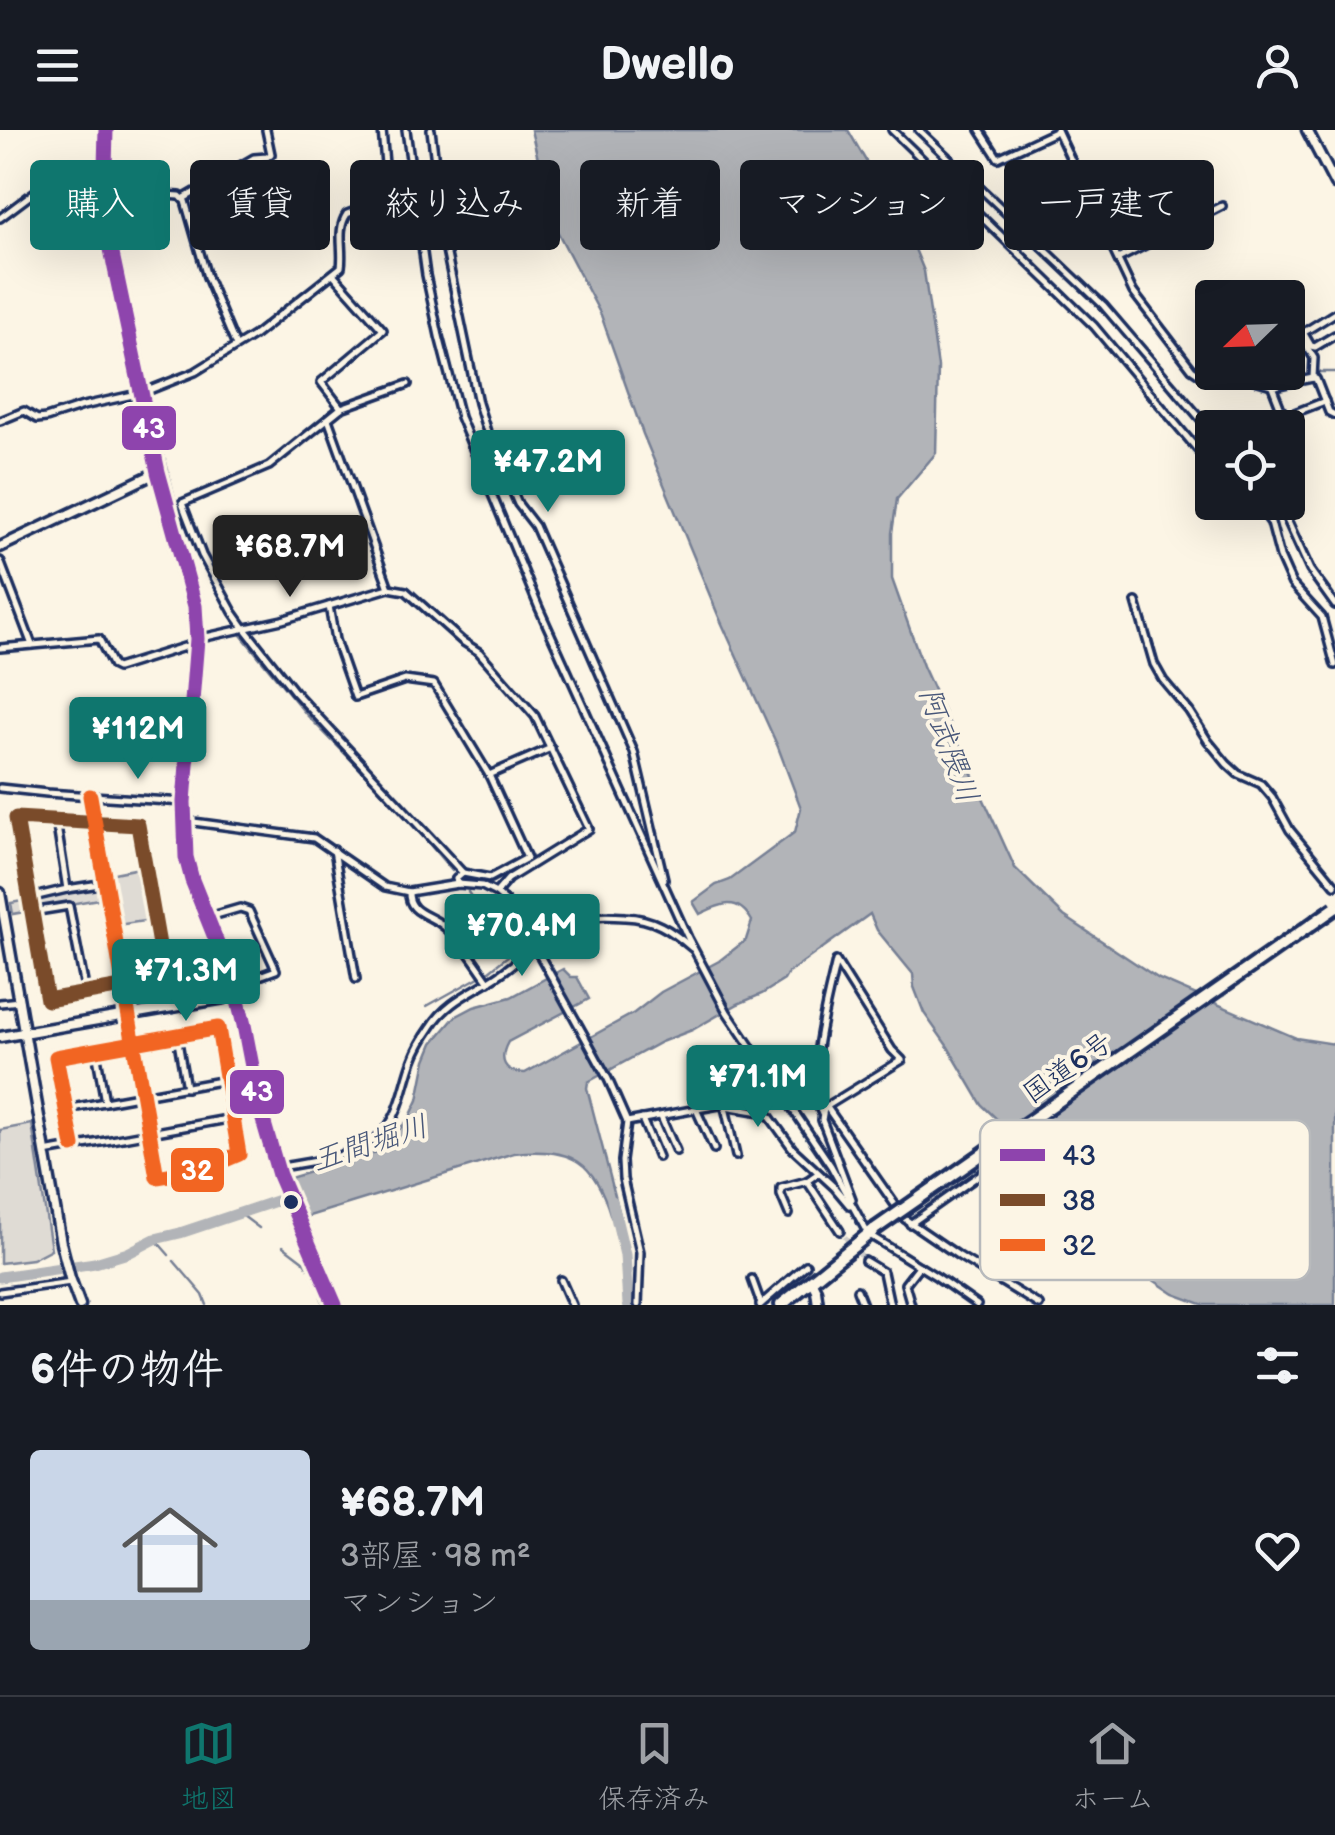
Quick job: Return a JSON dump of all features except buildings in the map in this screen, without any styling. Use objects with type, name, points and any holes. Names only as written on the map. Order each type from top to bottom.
[{"type":"highway","name":"国道6号","points":[[1031,1120],[1335,908]]},
{"type":"highway","name":"国道6号","points":[[781,1305],[872,1231],[980,1156]]},
{"type":"street","points":[[105,160],[106,130]]},
{"type":"street","points":[[183,199],[254,158],[272,154],[266,130]]},
{"type":"street","points":[[0,422],[24,411],[46,418],[142,393],[194,372],[256,335],[341,267],[340,229],[346,214],[388,198],[382,130]]},
{"type":"street","points":[[406,130],[426,275],[460,418],[539,608],[695,951],[728,1012],[831,1166],[858,1216]]},
{"type":"street","points":[[430,130],[446,250],[478,403],[518,504],[535,526],[634,752],[669,897]]},
{"type":"street","points":[[892,130],[1094,326],[1195,446]]},
{"type":"street","points":[[919,130],[1104,305],[1195,412]]},
{"type":"street","points":[[980,130],[998,158],[1057,130],[1133,292],[1195,371]]},
{"type":"street","points":[[1307,130],[1335,184]]},
{"type":"street","points":[[170,195],[183,199],[206,277],[236,346]]},
{"type":"street","points":[[0,218],[30,196]]},
{"type":"street","points":[[1118,259],[1222,206]]},
{"type":"street","points":[[111,250],[158,472],[194,606],[197,641],[183,821],[189,868],[234,986],[261,1113],[278,1171],[335,1305]]},
{"type":"street","points":[[334,275],[383,330],[321,382],[342,408]]},
{"type":"street","points":[[1305,332],[1335,313]]},
{"type":"street","points":[[1305,339],[1310,346],[1316,346],[1335,335]]},
{"type":"street","points":[[1305,341],[1314,358],[1313,378],[1335,415]]},
{"type":"street","points":[[1305,380],[1313,378]]},
{"type":"street","points":[[329,606],[335,640],[356,697],[405,680],[434,684],[489,775],[527,858],[490,878],[463,874],[294,691],[245,629],[202,554],[182,503],[269,466],[342,408],[408,384]]},
{"type":"street","points":[[1274,390],[1284,418],[1325,402]]},
{"type":"street","points":[[328,419],[389,588]]},
{"type":"street","points":[[0,547],[158,472]]},
{"type":"street","points":[[1269,520],[1286,573],[1324,622],[1335,665]]},
{"type":"street","points":[[1287,520],[1310,570],[1335,605]]},
{"type":"street","points":[[0,561],[32,645]]},
{"type":"street","points":[[0,648],[99,639],[116,668],[197,641],[389,588],[406,591],[488,660],[534,716],[589,829],[517,873],[496,893]]},
{"type":"street","points":[[1136,602],[1154,664],[1163,680],[1226,764],[1262,784],[1290,830],[1335,885]]},
{"type":"street","points":[[489,775],[551,748]]},
{"type":"street","points":[[0,788],[184,802]]},
{"type":"street","points":[[73,1146],[56,1057],[96,1050],[134,1043],[177,1035],[218,1028],[239,1154],[204,1170],[157,1178],[142,1095],[134,1043],[130,1015],[90,796]]},
{"type":"street","points":[[165,978],[138,824],[16,818],[46,1000],[202,973]]},
{"type":"street","points":[[56,820],[67,889]]},
{"type":"street","points":[[183,821],[314,838],[385,886],[409,892],[458,884],[482,886],[496,893],[515,914],[574,1016],[626,1122],[623,1180],[640,1252],[638,1305]]},
{"type":"street","points":[[334,850],[356,979]]},
{"type":"street","points":[[458,884],[456,879],[463,874]]},
{"type":"street","points":[[29,898],[106,883]]},
{"type":"street","points":[[409,892],[408,900],[414,908],[444,926],[488,982]]},
{"type":"street","points":[[0,893],[64,1256],[80,1305]]},
{"type":"street","points":[[32,912],[69,906],[86,993]]},
{"type":"street","points":[[208,918],[240,908],[249,911],[276,970],[234,986]]},
{"type":"street","points":[[278,1171],[345,1154],[378,1136],[398,1110],[413,1059],[430,1027],[448,1005],[582,918],[612,916],[656,922],[695,951]]},
{"type":"street","points":[[822,1114],[826,1106],[902,1060],[836,961],[821,1029],[815,1092],[822,1114],[858,1216]]},
{"type":"street","points":[[0,1038],[236,996]]},
{"type":"street","points":[[0,1004],[20,1001]]},
{"type":"street","points":[[177,1035],[186,1088]]},
{"type":"street","points":[[96,1050],[105,1102]]},
{"type":"street","points":[[66,1109],[226,1080]]},
{"type":"street","points":[[626,1122],[718,1105],[767,1113],[793,1149],[872,1231],[977,1305]]},
{"type":"street","points":[[826,1106],[910,1224],[980,1268]]},
{"type":"street","points":[[724,1107],[736,1156]]},
{"type":"street","points":[[696,1109],[714,1149]]},
{"type":"street","points":[[661,1116],[676,1151]]},
{"type":"street","points":[[45,1152],[233,1118]]},
{"type":"street","points":[[642,1119],[658,1157]]},
{"type":"street","points":[[788,1214],[781,1188],[807,1181],[818,1173]]},
{"type":"street","points":[[910,1224],[980,1175]]},
{"type":"street","points":[[807,1181],[840,1231]]},
{"type":"street","points":[[865,1261],[883,1272],[890,1305]]},
{"type":"street","points":[[752,1279],[761,1304],[806,1265]]},
{"type":"street","points":[[910,1305],[905,1284],[919,1266]]},
{"type":"street","points":[[0,1292],[70,1280]]},
{"type":"street","points":[[561,1280],[572,1305]]},
{"type":"street","points":[[811,1280],[818,1305]]},
{"type":"street","points":[[1000,1280],[1040,1305]]},
{"type":"street","points":[[857,1290],[863,1305]]},
{"type":"shaded area","points":[[144,867],[151,920],[117,925],[109,874]]},
{"type":"shaded area","points":[[100,887],[104,898],[13,914],[11,903]]},
{"type":"shaded area","points":[[32,1124],[51,1249],[32,1259],[0,1263],[0,1130]]},
{"type":"water","name":"阿武隈川","points":[[531,130],[848,130],[865,160],[740,160],[740,250],[915,250],[924,271],[938,367],[936,453],[897,499],[892,579],[923,666],[1015,868],[1064,916],[1159,979],[1296,1038],[1335,1044],[1335,1305],[1204,1305],[1174,1294],[1153,1280],[1310,1280],[1310,1120],[998,1120],[982,1105],[924,1013],[913,974],[877,930],[870,914],[762,994],[588,1082],[620,1215],[611,1217],[597,1183],[578,1162],[566,1156],[534,1152],[514,1153],[306,1217],[290,1178],[377,1152],[409,1119],[433,1043],[455,1017],[474,1007],[511,997],[563,969],[577,977],[589,999],[508,1042],[503,1054],[505,1064],[512,1071],[525,1073],[634,1013],[746,940],[752,921],[741,908],[722,905],[700,914],[693,902],[795,832],[801,808],[643,434],[601,315],[560,236],[560,160],[538,160]]},
{"type":"waterway","points":[[112,160],[113,130]]},
{"type":"waterway","points":[[1062,130],[1120,254]]},
{"type":"waterway","points":[[117,250],[148,386]]},
{"type":"waterway","points":[[1123,260],[1141,297],[1195,366]]},
{"type":"waterway","points":[[1317,372],[1335,372]]},
{"type":"waterway","points":[[1305,375],[1311,374]]},
{"type":"waterway","points":[[149,395],[178,510],[236,626]]},
{"type":"waterway","points":[[241,635],[306,714],[405,815],[452,871]]},
{"type":"waterway","points":[[468,892],[509,955],[488,972]]},
{"type":"waterway","points":[[427,1006],[479,977]]},
{"type":"waterway","name":"五間堀川","points":[[0,1277],[95,1263],[155,1239],[309,1190]]},
{"type":"waterway","name":"五間堀川","points":[[612,1201],[625,1255],[628,1305]]},
{"type":"waterway","points":[[239,1213],[259,1228]]},
{"type":"waterway","points":[[155,1239],[169,1255]]},
{"type":"waterway","points":[[283,1246],[308,1268]]},
{"type":"waterway","points":[[174,1261],[207,1305]]},
{"type":"waterway","points":[[321,1297],[324,1305]]},
{"type":"tunnel","points":[[840,1231],[865,1261]]},
{"type":"transit line","name":"43","points":[[106,130],[104,205],[108,235],[158,472],[195,606],[197,639],[184,802],[186,857],[234,985],[261,1113],[279,1175],[335,1305]]},
{"type":"transit line","name":"32","points":[[73,1146],[56,1057],[96,1050],[117,1046],[137,1042],[218,1028],[239,1154],[204,1169],[157,1177],[140,1082],[132,1035],[107,891],[90,796]]},
{"type":"transit line","name":"38","points":[[165,979],[138,825],[16,818],[47,1000],[202,973]]}]
